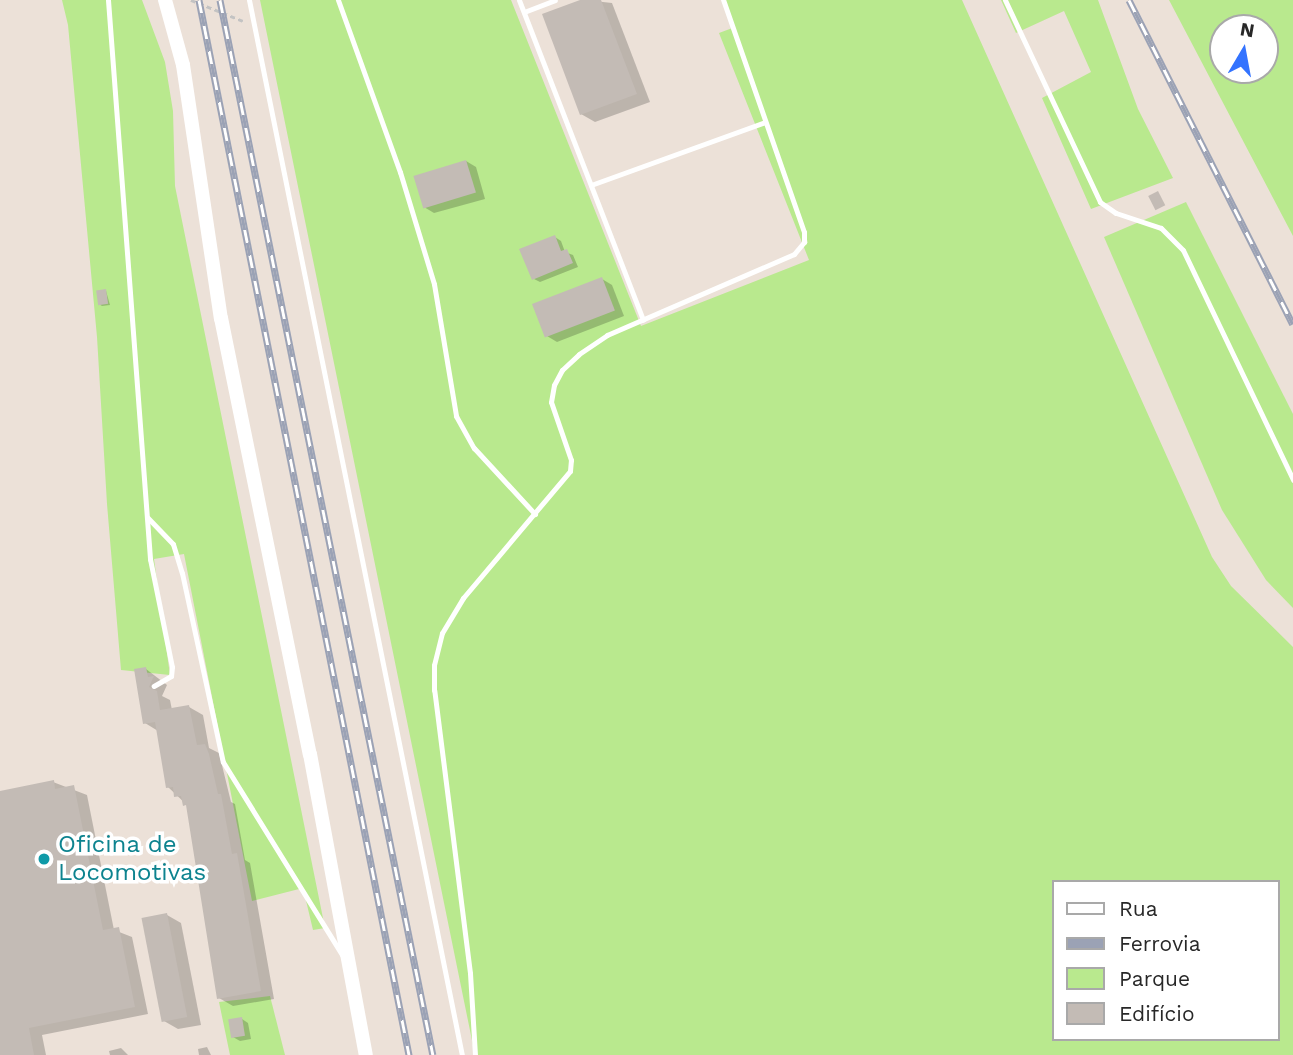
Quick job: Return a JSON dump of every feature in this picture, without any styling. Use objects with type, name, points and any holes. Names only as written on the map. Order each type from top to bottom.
[{"type":"street","points":[[165,0],[183,65],[226,343],[310,754],[366,1055]]},
{"type":"lane","points":[[108,0],[150,559],[172,667],[171,676],[153,686]]},
{"type":"lane","points":[[249,0],[462,1055]]},
{"type":"lane","points":[[338,0],[400,172],[434,284],[456,416],[474,448],[535,514]]},
{"type":"lane","points":[[519,0],[643,320]]},
{"type":"lane","points":[[524,12],[555,0]]},
{"type":"lane","points":[[475,1055],[471,986],[434,698],[434,665],[442,634],[453,611],[570,471],[570,455],[552,411],[552,393],[558,377],[593,344],[794,254],[802,246],[804,232],[723,0]]},
{"type":"lane","points":[[1005,0],[1100,202],[1116,213],[1161,228],[1183,250],[1293,480]]},
{"type":"lane","points":[[591,185],[765,122]]},
{"type":"lane","points":[[148,517],[173,544],[182,573],[223,762],[348,964]]},
{"type":"path","points":[[191,0],[254,26]]},
{"type":"green space","points":[[62,0],[142,0],[165,62],[173,111],[175,186],[325,928],[313,930],[303,888],[252,901],[184,554],[154,559],[170,675],[121,670],[97,337],[68,25]]},
{"type":"green space","points":[[260,0],[511,0],[641,326],[809,260],[719,33],[735,27],[724,0],[962,0],[1212,557],[1231,586],[1293,647],[1293,1055],[475,1055]]},
{"type":"green space","points":[[1001,0],[1098,0],[1138,109],[1173,178],[1091,209],[1042,98],[1091,72],[1064,11],[1016,33]]},
{"type":"green space","points":[[1169,0],[1293,0],[1293,236],[1213,84],[1279,84],[1279,14],[1209,14],[1209,76]]},
{"type":"green space","points":[[1186,202],[1293,414],[1293,608],[1266,580],[1222,510],[1104,237]]},
{"type":"green space","points":[[270,996],[285,1055],[230,1055],[219,1002]]},
{"type":"building","points":[[580,0],[601,0],[637,94],[580,115],[542,14]]},
{"type":"building","points":[[466,160],[476,193],[423,209],[413,176]]},
{"type":"building","points":[[1158,191],[1165,205],[1155,210],[1148,196]]},
{"type":"building","points":[[555,235],[561,251],[567,249],[573,263],[532,280],[519,249]]},
{"type":"building","points":[[602,277],[615,311],[545,337],[532,304]]},
{"type":"building","points":[[106,289],[108,304],[98,305],[96,290]]},
{"type":"building","points":[[146,667],[148,677],[154,676],[149,687],[157,691],[160,710],[189,705],[197,745],[205,744],[209,754],[218,794],[221,794],[232,854],[237,853],[261,991],[217,999],[186,805],[183,806],[181,796],[174,797],[173,787],[166,788],[155,722],[143,724],[134,669]]},
{"type":"building","name":"Oficina de Locomotivas","points":[[54,780],[55,789],[74,785],[103,930],[119,927],[135,1007],[29,1028],[34,1055],[0,1055],[0,791]]},
{"type":"building","points":[[167,913],[187,1017],[162,1022],[141,918]]},
{"type":"building","points":[[242,1017],[245,1036],[231,1038],[228,1019]]},
{"type":"railway","points":[[199,0],[409,1055]]},
{"type":"railway","points":[[220,0],[433,1055]]},
{"type":"railway","points":[[1129,0],[1293,324]]},
{"type":"place","name":"Oficina de Locomotivas","points":[[44,859]]}]
